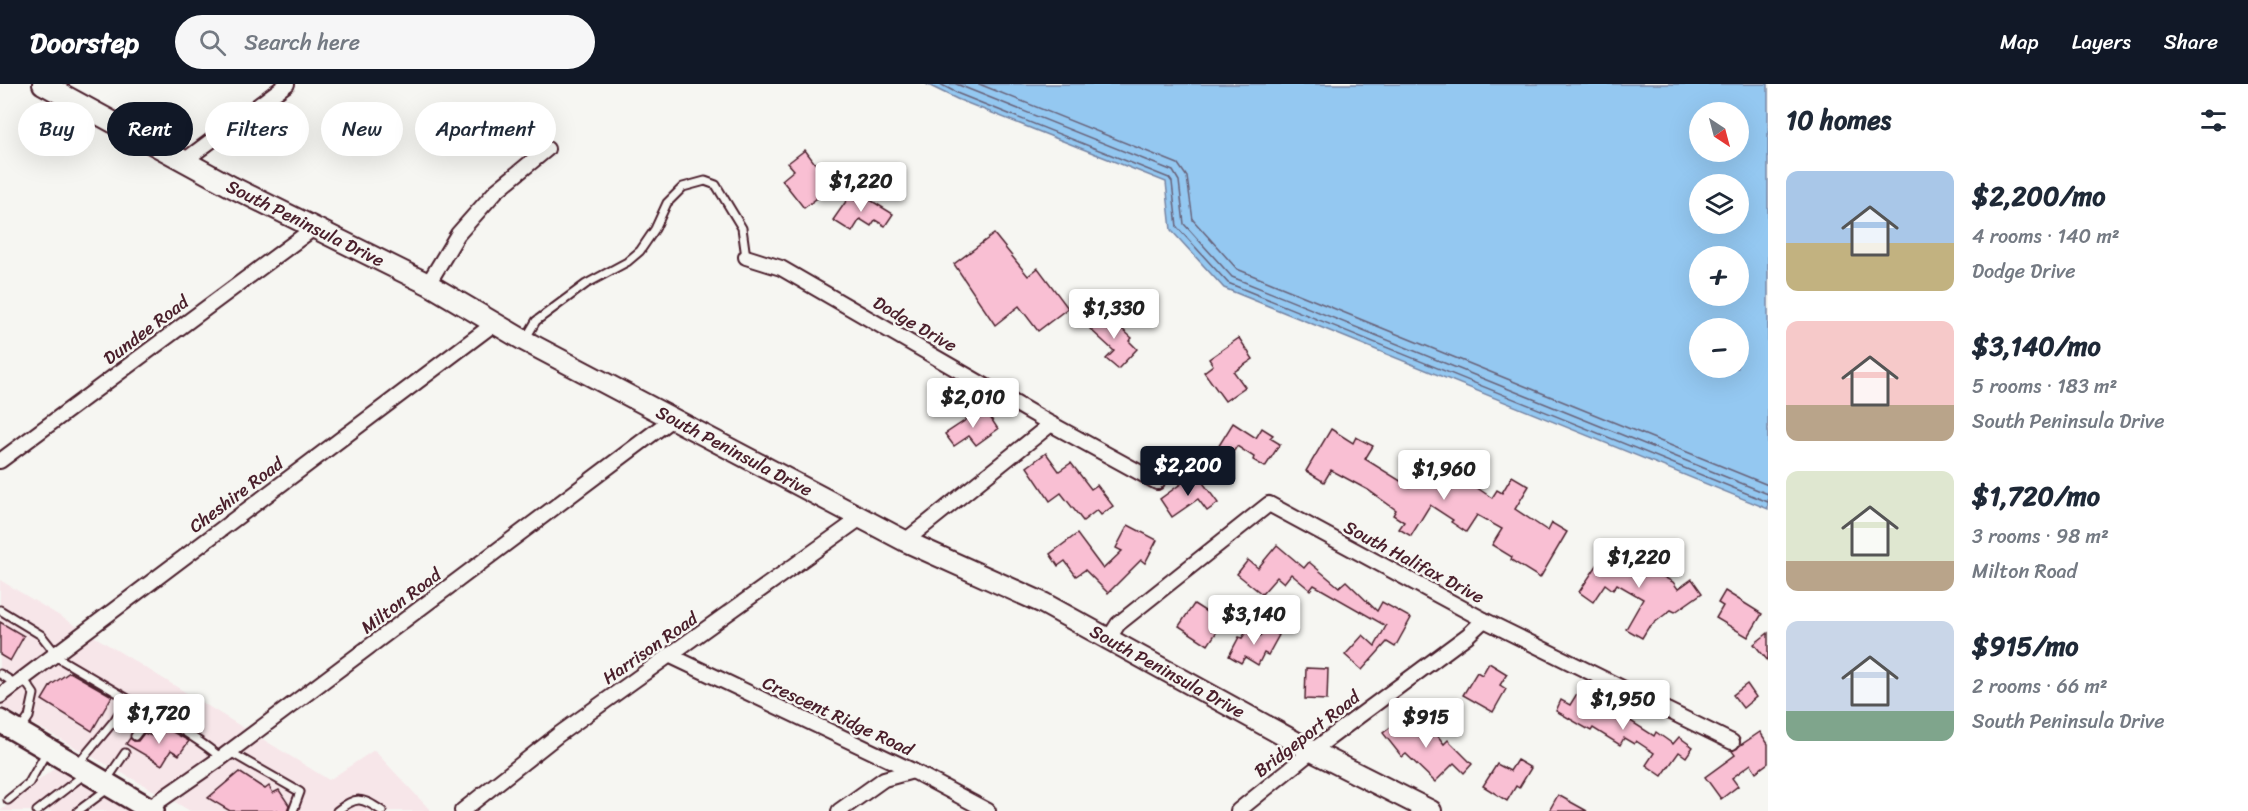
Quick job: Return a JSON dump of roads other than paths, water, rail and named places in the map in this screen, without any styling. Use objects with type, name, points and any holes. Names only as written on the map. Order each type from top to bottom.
[{"type":"main road","name":"South Peninsula Drive","points":[[43,84],[184,161],[428,284],[525,340],[905,541],[1043,603],[1312,751],[1431,811]]},
{"type":"main road","points":[[0,722],[95,777],[144,809]]},
{"type":"street","points":[[184,161],[287,84]]},
{"type":"street","points":[[428,284],[458,234],[496,191],[538,156]]},
{"type":"street","name":"Dundee Road","points":[[0,461],[314,228]]},
{"type":"street","name":"Dodge Drive","points":[[746,257],[781,268],[1051,424],[1157,482]]},
{"type":"street","name":"Cheshire Road","points":[[0,696],[495,323]]},
{"type":"street","name":"Milton Road","points":[[144,809],[226,755],[672,418]]},
{"type":"street","points":[[905,541],[1051,424]]},
{"type":"street","name":"South Halifax Drive","points":[[1108,638],[1118,624],[1269,504],[1484,620],[1732,742]]},
{"type":"street","name":"Harrison Road","points":[[462,811],[558,735],[862,517]]},
{"type":"street","name":"Bridgeport Road","points":[[1238,811],[1312,751],[1468,635],[1484,620]]},
{"type":"street","name":"Crescent Ridge Road","points":[[671,656],[913,771],[988,811]]},
{"type":"street","points":[[839,811],[884,779],[913,771]]},
{"type":"lane","points":[[525,340],[536,321],[586,284],[627,262],[640,251],[655,229],[667,203],[683,187],[705,181],[717,185],[742,228],[746,257]]},
{"type":"lane","points":[[0,610],[41,635],[60,659],[128,699],[114,721],[95,777],[78,811]]},
{"type":"lane","points":[[0,674],[19,681],[34,694],[29,717],[19,733]]},
{"type":"lane","points":[[135,736],[143,725],[152,720],[162,719],[201,743],[300,792],[293,811]]},
{"type":"lane","points":[[8,800],[28,783],[47,749]]},
{"type":"lane","points":[[37,811],[95,777],[125,753]]},
{"type":"lane","points":[[337,811],[352,800],[366,800],[382,811]]},
{"type":"water","points":[[926,84],[1768,84],[1768,509],[1224,288],[1171,230],[1166,182],[957,99]]}]
